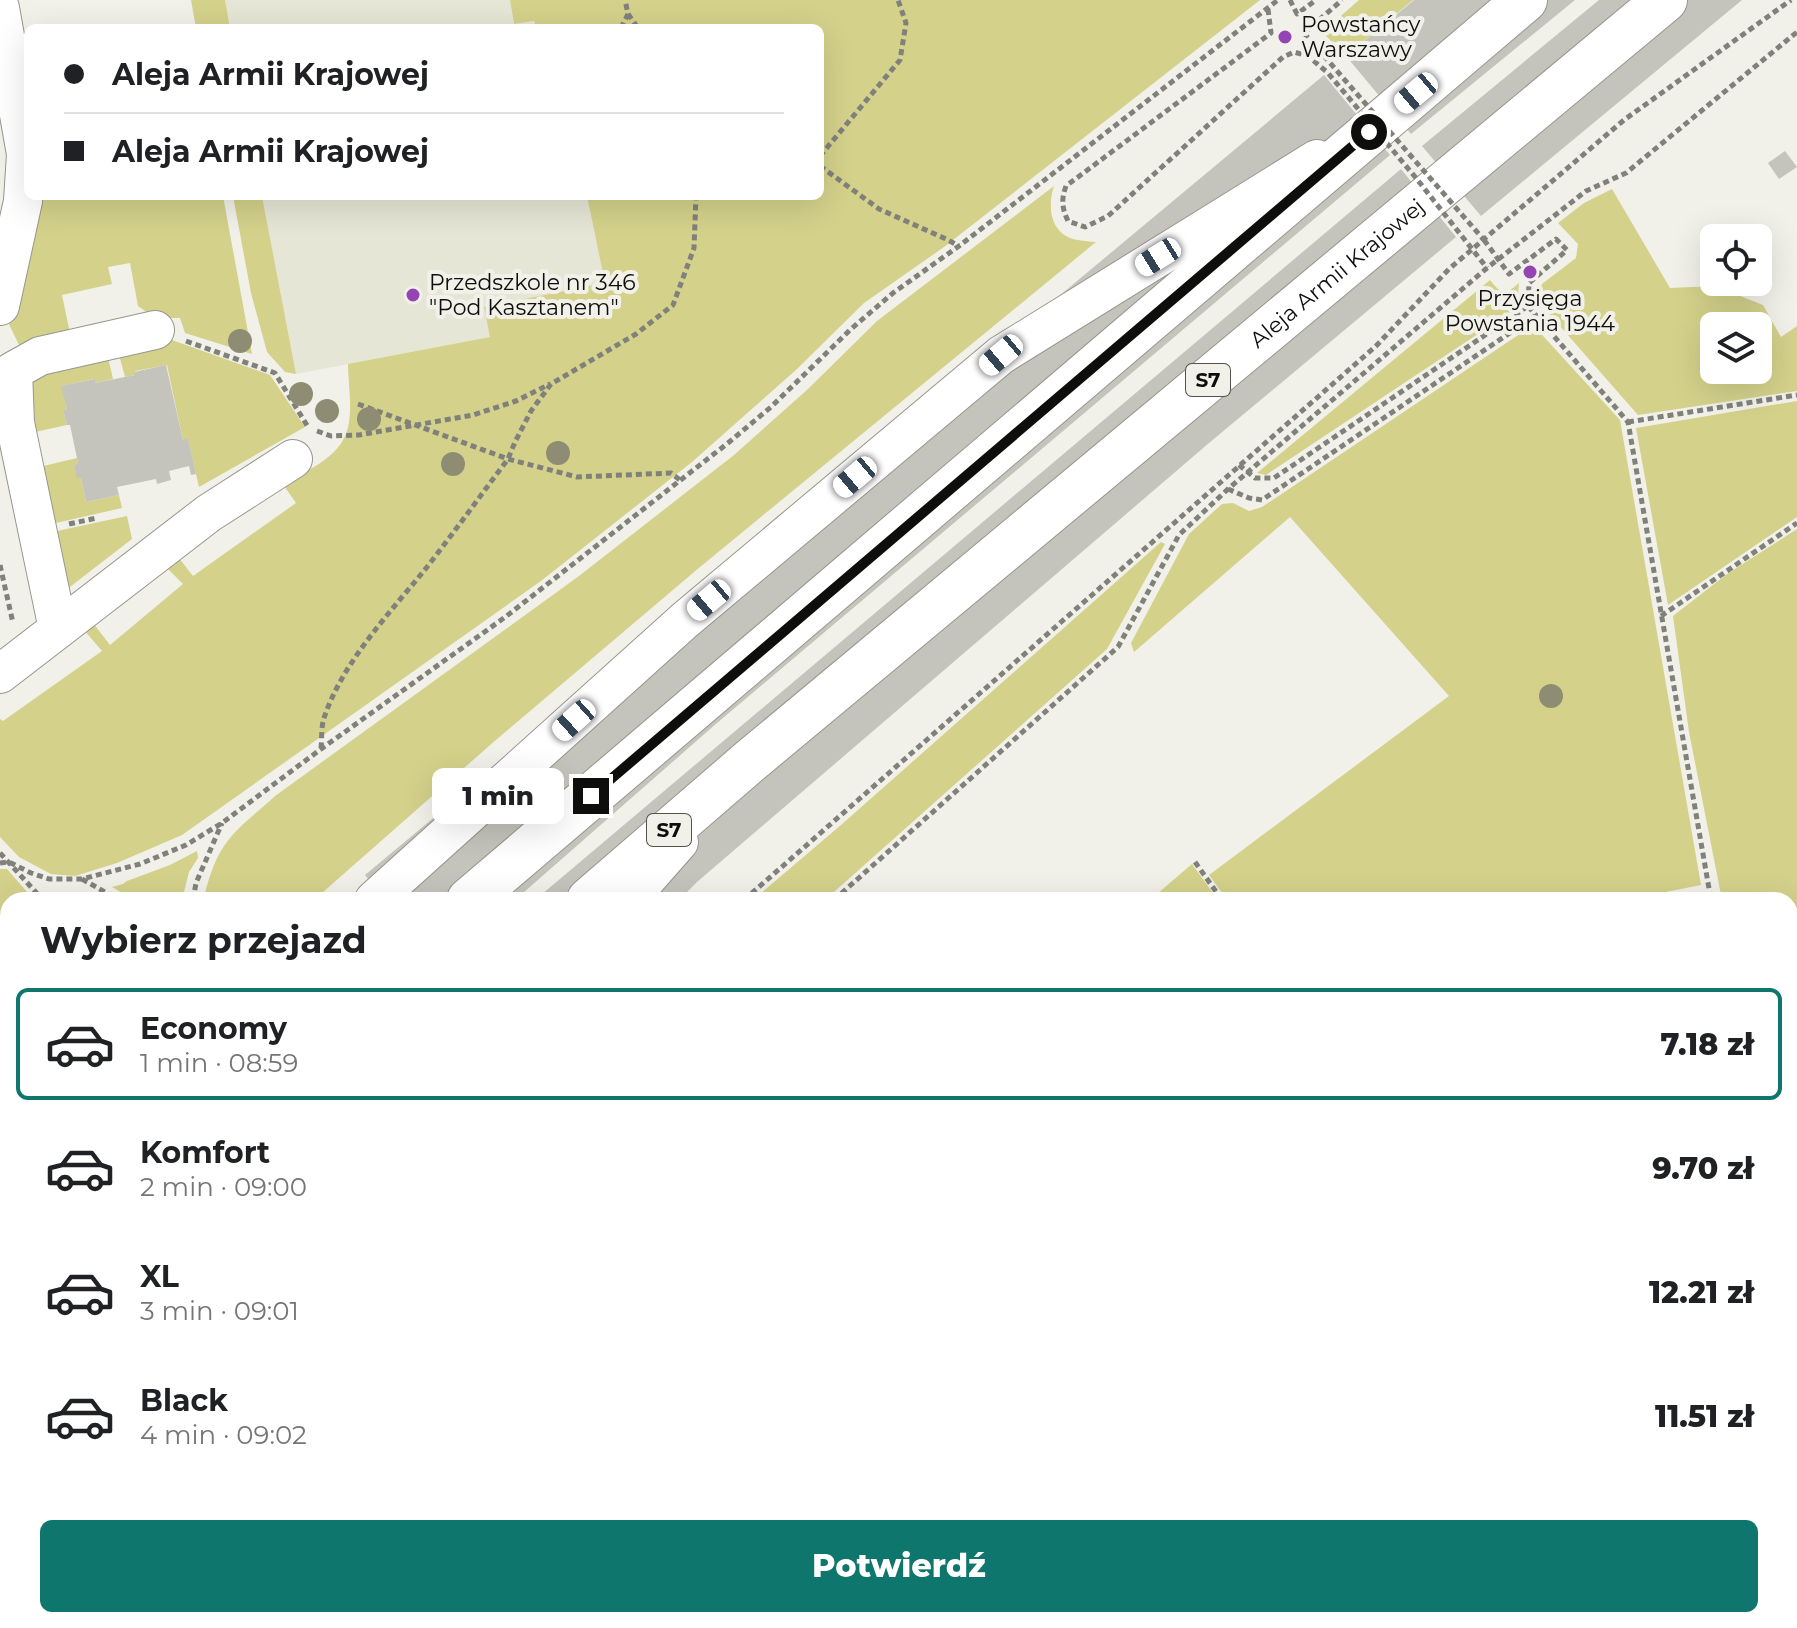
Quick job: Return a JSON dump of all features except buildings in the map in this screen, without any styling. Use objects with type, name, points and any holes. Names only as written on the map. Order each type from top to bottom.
[{"type":"highway","points":[[478,892],[1525,0]]},
{"type":"highway","name":"Aleja Armii Krajowej","points":[[598,892],[750,761],[1665,0]]},
{"type":"street","points":[[0,8],[24,138]]},
{"type":"street","points":[[383,892],[685,620],[1001,355],[1394,111]]},
{"type":"street","points":[[0,306],[24,193]]},
{"type":"street","points":[[58,629],[15,423],[6,357],[40,356],[155,330]]},
{"type":"street","points":[[0,674],[209,513],[293,459]]},
{"type":"street","name":"Aleja Armii Krajowej","points":[[635,892],[750,761]]},
{"type":"path","points":[[625,0],[628,14],[635,24]]},
{"type":"path","points":[[824,151],[900,60],[906,23],[898,0]]},
{"type":"path","points":[[0,863],[9,862],[49,879],[82,879],[140,864],[186,845],[222,823],[504,618],[728,443],[893,293],[959,246],[1278,0]]},
{"type":"path","points":[[1290,0],[1297,14],[1316,0]]},
{"type":"path","points":[[1342,0],[1304,33],[1484,240],[1509,274],[1556,239],[1567,250],[1529,283],[1528,306],[1628,422],[1710,892]]},
{"type":"path","points":[[753,892],[1376,346],[1449,269],[1624,120],[1791,0]]},
{"type":"path","points":[[1268,9],[1271,33],[1066,186],[1062,208],[1068,221],[1085,227],[1108,216],[1283,57],[1294,52],[1308,56],[1328,73],[1487,268]]},
{"type":"path","points":[[623,24],[628,14]]},
{"type":"path","points":[[843,892],[1118,647],[1179,535],[1228,489],[1487,268],[1586,191],[1626,173],[1797,32]]},
{"type":"path","points":[[824,169],[879,209],[959,246]]},
{"type":"path","points":[[155,330],[275,373],[309,429],[331,436],[359,435],[473,415],[516,401],[551,384],[636,334],[673,305],[694,248],[696,200]]},
{"type":"path","points":[[1239,465],[1255,478],[1274,478],[1528,306]]},
{"type":"path","points":[[1228,489],[1262,500],[1535,316]]},
{"type":"path","points":[[321,749],[323,720],[360,651],[508,459],[531,411],[551,384]]},
{"type":"path","points":[[1628,422],[1797,395]]},
{"type":"path","points":[[358,404],[508,459],[577,477],[671,473],[680,480]]},
{"type":"path","points":[[1661,616],[1797,523]]},
{"type":"path","points":[[0,565],[16,637]]},
{"type":"path","points":[[194,892],[222,823]]},
{"type":"path","points":[[0,853],[36,892]]},
{"type":"path","points":[[1195,862],[1216,892]]},
{"type":"path","points":[[82,879],[105,892]]},
{"type":"shaded area","points":[[191,0],[225,0],[229,24],[195,24]]},
{"type":"shaded area","points":[[225,0],[510,0],[514,24],[229,24]]},
{"type":"shaded area","points":[[510,0],[1260,0],[944,247],[864,303],[797,369],[692,462],[541,581],[182,835],[117,863],[75,876],[51,874],[19,857],[0,837],[0,719],[3,721],[102,651],[85,631],[93,623],[110,645],[183,584],[166,567],[179,558],[193,576],[296,503],[282,483],[324,460],[341,444],[346,434],[350,407],[348,364],[490,337],[484,307],[605,283],[588,200],[824,200],[824,24],[535,24],[534,21],[514,24]]},
{"type":"shaded area","points":[[1359,0],[1413,0],[1346,56],[1326,36],[1326,29]]},
{"type":"shaded area","points":[[1054,186],[1051,208],[1058,229],[1070,238],[1096,242],[700,567],[323,892],[206,892],[214,865],[229,839],[275,796],[579,576],[734,455],[808,389],[877,321]]},
{"type":"shaded area","points":[[1612,189],[1670,288],[1700,287],[1700,296],[1740,296],[1763,305],[1767,312],[1700,312],[1700,384],[1772,384],[1772,321],[1781,337],[1797,326],[1797,391],[1638,415],[1537,300],[1542,284],[1576,258],[1578,244],[1558,223],[1584,203]]},
{"type":"shaded area","points":[[30,200],[224,200],[252,354],[185,333],[180,318],[155,318],[138,306],[130,263],[108,267],[112,284],[62,295],[70,333],[19,345],[5,316]]},
{"type":"shaded area","points":[[234,200],[263,200],[296,374],[285,372],[267,352],[251,293]]},
{"type":"shaded area","name":"Przedszkole nr 346 \"Pod Kasztanem\"","points":[[263,200],[588,200],[605,283],[485,307],[491,337],[296,374]]},
{"type":"shaded area","points":[[1490,280],[1503,292],[1519,283],[1517,308],[1266,475],[1257,473]]},
{"type":"shaded area","points":[[1533,325],[1620,420],[1701,885],[1666,892],[1221,892],[1209,875],[1449,696],[1290,517],[1134,652],[1131,643],[1189,534],[1222,504],[1233,503],[1249,511],[1262,507]]},
{"type":"shaded area","points":[[172,340],[270,375],[305,427],[199,487],[188,440],[183,440],[167,365],[135,371],[135,375],[125,377],[118,351]]},
{"type":"shaded area","points":[[107,353],[113,379],[95,383],[94,379],[62,386],[67,425],[26,434],[33,377]]},
{"type":"shaded area","points":[[1797,401],[1797,517],[1668,605],[1636,428]]},
{"type":"shaded area","points":[[77,458],[78,463],[74,465],[81,478],[86,502],[119,495],[122,508],[47,525],[35,468]]},
{"type":"shaded area","points":[[127,516],[132,539],[62,593],[48,533]]},
{"type":"shaded area","points":[[1797,529],[1797,892],[1720,892],[1689,732],[1673,616],[1727,574]]},
{"type":"shaded area","points":[[1161,542],[1165,544],[1107,649],[834,892],[762,892]]},
{"type":"shaded area","points":[[197,851],[198,858],[189,872],[184,892],[120,892],[112,887],[123,884]]},
{"type":"shaded area","points":[[1192,864],[1212,892],[1159,892]]},
{"type":"shaded area","points":[[0,869],[7,869],[27,892],[0,892]]},
{"type":"place","name":"Powstańcy Warszawy","points":[[1285,37]]},
{"type":"place","name":"Przysięga Powstania 1944","points":[[1530,272]]},
{"type":"place","name":"Przedszkole nr 346 \"Pod Kasztanem\"","points":[[413,295]]},
{"type":"route","points":[[591,796],[1369,132]]}]
